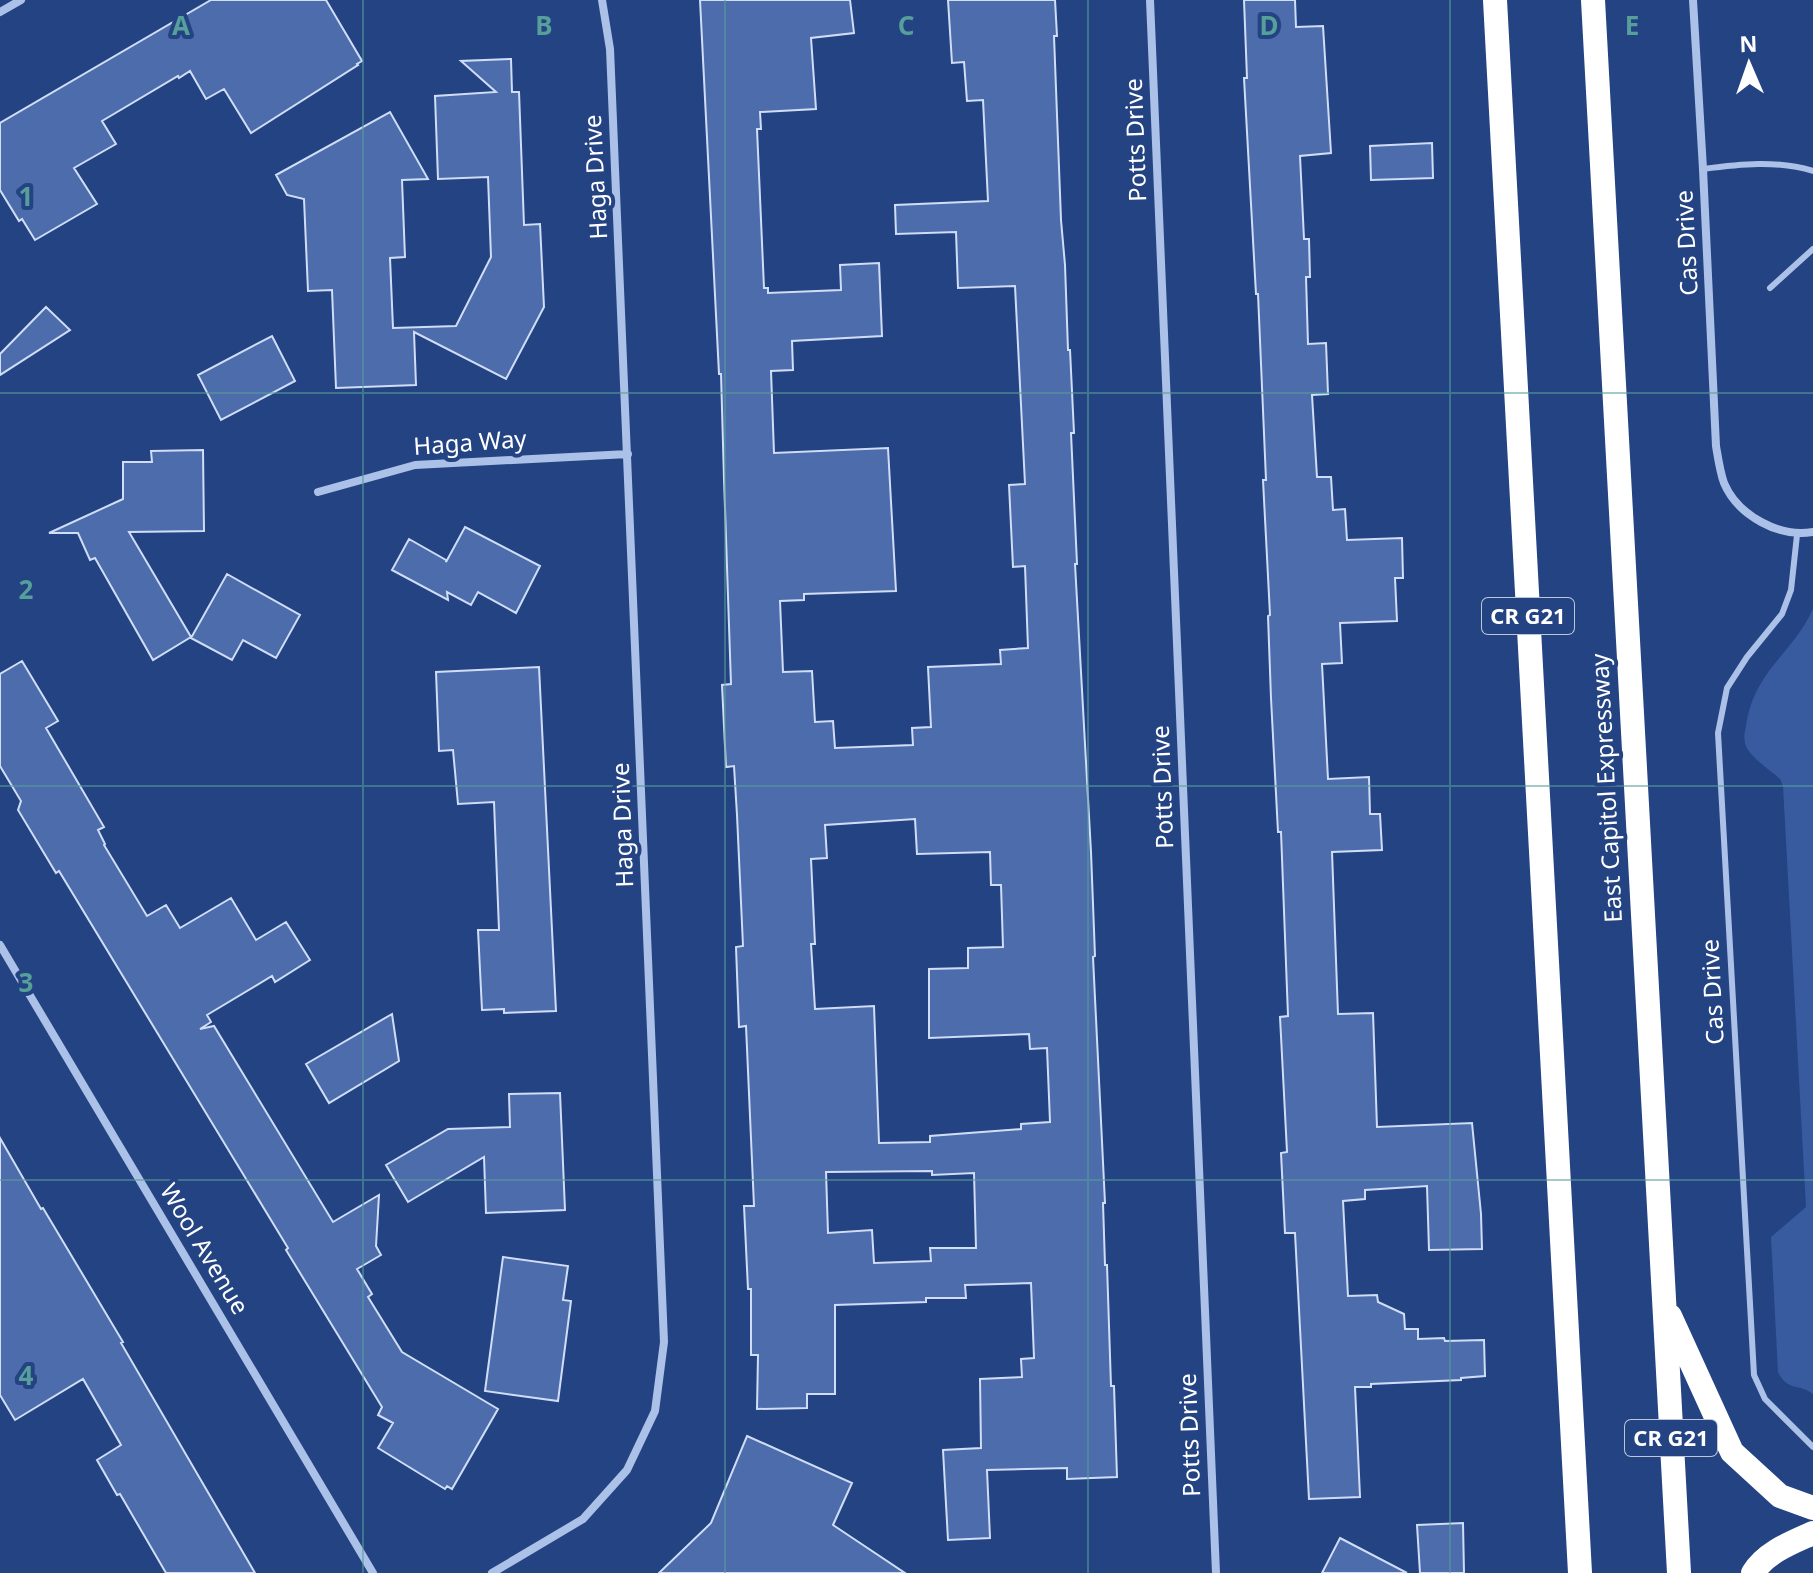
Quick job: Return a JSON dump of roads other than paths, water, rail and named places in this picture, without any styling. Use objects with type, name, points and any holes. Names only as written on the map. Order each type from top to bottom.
[{"type":"highway","name":"CR G21","points":[[1495,0],[1580,1573]]},
{"type":"highway","name":"East Capitol Expressway","points":[[1593,0],[1679,1573]]},
{"type":"highway","points":[[1664,1303],[1732,1452],[1780,1496],[1813,1508]]},
{"type":"highway","points":[[1753,1573],[1757,1566],[1783,1546],[1813,1533]]},
{"type":"street","points":[[0,12],[21,0]]},
{"type":"street","name":"Haga Drive","points":[[492,1573],[583,1519],[627,1470],[655,1411],[664,1342],[610,49],[602,0]]},
{"type":"street","name":"Potts Drive","points":[[1150,0],[1216,1573]]},
{"type":"street","name":"Cas Drive","points":[[1693,0],[1716,446],[1724,484],[1738,504],[1762,523],[1797,535]]},
{"type":"street","name":"Haga Way","points":[[318,492],[415,465],[628,454]]},
{"type":"street","points":[[1797,535],[1813,532]]},
{"type":"street","name":"Wool Avenue","points":[[0,945],[373,1573]]},
{"type":"lane","points":[[1703,169],[1739,164],[1793,165],[1813,171]]},
{"type":"lane","points":[[1770,288],[1813,249]]},
{"type":"lane","name":"Cas Drive","points":[[1797,535],[1791,590],[1782,614],[1747,657],[1727,688],[1718,733],[1754,1375],[1765,1399],[1813,1447]]}]
